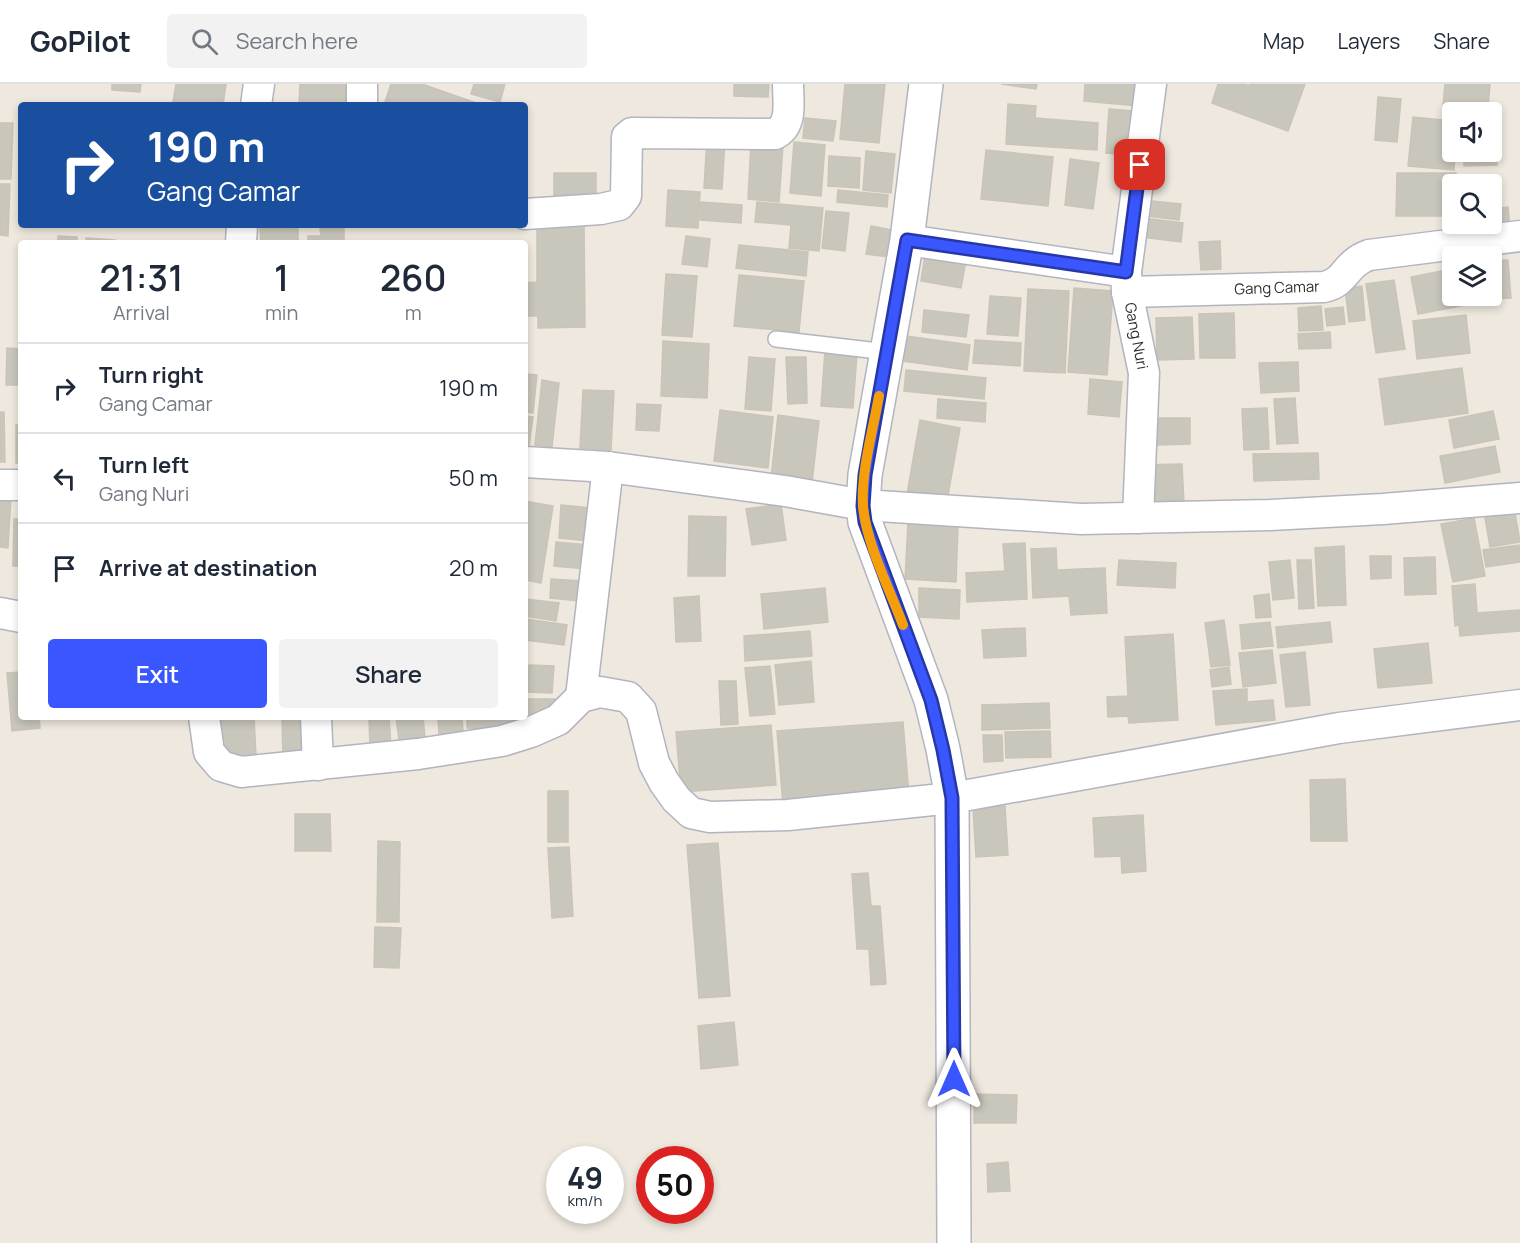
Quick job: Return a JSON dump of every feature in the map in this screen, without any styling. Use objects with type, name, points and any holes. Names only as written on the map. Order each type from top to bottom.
[{"type":"main road","points":[[926,84],[907,240],[865,475],[863,506],[871,541],[931,700],[952,798],[954,1243]]},
{"type":"street","points":[[256,102],[259,84]]},
{"type":"street","points":[[362,84],[362,102]]},
{"type":"street","points":[[528,214],[601,210],[619,205],[626,196],[627,137],[632,133],[774,134],[783,130],[787,122],[788,84]]},
{"type":"street","name":"Gang Nuri","points":[[1138,518],[1144,374],[1126,282],[1151,84]]},
{"type":"street","name":"Gang Camar","points":[[907,240],[1126,282],[1324,287],[1337,283],[1350,265],[1369,255],[1520,236]]},
{"type":"street","points":[[528,462],[609,467],[785,491],[863,506],[1082,519],[1270,515],[1520,498]]},
{"type":"street","points":[[580,698],[609,467]]},
{"type":"street","points":[[0,485],[18,484]]},
{"type":"street","points":[[0,613],[18,616]]},
{"type":"street","points":[[204,720],[209,752],[221,766],[241,772],[418,754],[502,741],[558,720],[580,698],[600,692],[628,697],[641,711],[654,763],[664,782],[676,799],[691,813],[710,817],[788,815],[952,798],[1339,728],[1520,705]]},
{"type":"street","points":[[316,720],[318,765]]},
{"type":"lane","points":[[776,339],[887,352]]},
{"type":"building","points":[[112,84],[141,84],[140,92],[112,90]]},
{"type":"building","points":[[176,84],[226,84],[223,102],[173,102]]},
{"type":"building","points":[[300,84],[351,84],[350,102],[299,102]]},
{"type":"building","points":[[391,84],[422,84],[473,102],[385,102]]},
{"type":"building","points":[[474,84],[505,84],[500,102],[471,94]]},
{"type":"building","points":[[734,84],[769,84],[768,97],[734,96]]},
{"type":"building","points":[[845,84],[885,84],[879,143],[840,139]]},
{"type":"building","points":[[1001,84],[1037,84],[1036,89]]},
{"type":"building","points":[[1085,84],[1140,84],[1138,106],[1084,101]]},
{"type":"building","points":[[1218,84],[1249,86],[1250,84],[1305,84],[1288,131],[1212,103]]},
{"type":"building","points":[[1445,84],[1490,84],[1489,102],[1443,102]]},
{"type":"building","points":[[1378,97],[1401,99],[1397,142],[1375,140]]},
{"type":"building","points":[[1008,104],[1036,106],[1035,118],[1098,123],[1097,150],[1006,144]]},
{"type":"building","points":[[1109,109],[1135,111],[1132,155],[1106,153]]},
{"type":"building","points":[[1413,117],[1442,120],[1442,162],[1454,162],[1454,170],[1408,166]]},
{"type":"building","points":[[805,118],[836,121],[833,141],[803,138]]},
{"type":"building","points":[[0,123],[13,123],[11,179],[0,179]]},
{"type":"building","points":[[707,138],[725,139],[722,189],[704,188]]},
{"type":"building","points":[[751,142],[783,145],[779,202],[748,199]]},
{"type":"building","points":[[794,142],[825,145],[821,196],[790,193]]},
{"type":"building","points":[[986,150],[1053,157],[1048,206],[981,199]]},
{"type":"building","points":[[866,151],[895,154],[891,193],[863,190]]},
{"type":"building","points":[[829,156],[860,158],[859,188],[828,186]]},
{"type":"building","points":[[1070,159],[1099,163],[1093,209],[1065,205]]},
{"type":"building","points":[[1464,162],[1497,162],[1497,165],[1464,166]]},
{"type":"building","points":[[554,173],[596,173],[596,203],[554,203]]},
{"type":"building","points":[[1397,173],[1456,173],[1442,174],[1442,216],[1396,216]]},
{"type":"building","points":[[0,184],[10,184],[8,236],[0,235]]},
{"type":"building","points":[[668,190],[700,192],[698,228],[666,226]]},
{"type":"building","points":[[838,190],[888,195],[887,207],[837,202]]},
{"type":"building","points":[[1142,200],[1181,204],[1179,220],[1140,215]]},
{"type":"building","points":[[701,202],[742,205],[741,223],[700,220]]},
{"type":"building","points":[[757,202],[823,208],[819,251],[789,248],[791,225],[755,222]]},
{"type":"building","points":[[1508,207],[1510,229],[1502,230],[1502,208]]},
{"type":"building","points":[[826,211],[849,213],[845,251],[822,248]]},
{"type":"building","points":[[1135,217],[1183,223],[1181,242],[1133,236]]},
{"type":"building","points":[[584,223],[585,327],[538,328],[538,316],[528,316],[528,283],[537,282],[537,224]]},
{"type":"building","points":[[871,226],[893,230],[889,257],[866,254]]},
{"type":"building","points":[[298,228],[298,240],[261,240],[260,229]]},
{"type":"building","points":[[320,228],[344,228],[344,240],[308,240],[308,236],[321,236]]},
{"type":"building","points":[[58,236],[77,237],[77,240],[58,240]]},
{"type":"building","points":[[686,236],[710,239],[707,267],[682,264]]},
{"type":"building","points":[[86,238],[115,240],[86,240]]},
{"type":"building","points":[[1220,241],[1221,269],[1201,270],[1199,242]]},
{"type":"building","points":[[739,245],[808,252],[806,276],[736,268]]},
{"type":"building","points":[[926,249],[967,255],[961,288],[921,281]]},
{"type":"building","points":[[1502,260],[1508,260],[1511,298],[1502,299]]},
{"type":"building","points":[[1442,271],[1442,306],[1460,306],[1418,314],[1411,277]]},
{"type":"building","points":[[666,274],[697,276],[692,337],[662,335]]},
{"type":"building","points":[[739,275],[804,281],[799,332],[734,326]]},
{"type":"building","points":[[1394,280],[1405,349],[1376,353],[1366,284]]},
{"type":"building","points":[[1362,286],[1365,320],[1349,322],[1345,288]]},
{"type":"building","points":[[1074,288],[1113,291],[1107,375],[1068,372]]},
{"type":"building","points":[[1028,289],[1069,291],[1065,373],[1024,371]]},
{"type":"building","points":[[990,296],[1021,298],[1018,336],[987,334]]},
{"type":"building","points":[[1321,306],[1323,330],[1299,331],[1298,308]]},
{"type":"building","points":[[1343,307],[1345,324],[1327,326],[1325,309]]},
{"type":"building","points":[[924,310],[969,315],[966,337],[922,332]]},
{"type":"building","points":[[1234,313],[1235,358],[1200,358],[1199,314]]},
{"type":"building","points":[[1466,315],[1470,353],[1417,359],[1413,321]]},
{"type":"building","points":[[1192,317],[1194,359],[1157,360],[1156,318]]},
{"type":"building","points":[[1330,332],[1331,348],[1299,349],[1298,334]]},
{"type":"building","points":[[906,336],[970,345],[967,370],[903,361]]},
{"type":"building","points":[[975,340],[1021,343],[1020,366],[973,363]]},
{"type":"building","points":[[663,341],[709,344],[707,398],[661,396]]},
{"type":"building","points":[[7,348],[18,349],[18,385],[6,385]]},
{"type":"building","points":[[825,351],[857,353],[853,408],[821,406]]},
{"type":"building","points":[[749,357],[775,359],[771,411],[745,409]]},
{"type":"building","points":[[786,357],[806,357],[807,403],[788,404]]},
{"type":"building","points":[[1298,362],[1299,391],[1261,393],[1259,363]]},
{"type":"building","points":[[1462,368],[1468,413],[1385,425],[1379,379]]},
{"type":"building","points":[[906,370],[986,378],[984,399],[904,391]]},
{"type":"building","points":[[528,374],[537,375],[533,413],[528,412]]},
{"type":"building","points":[[1090,379],[1122,382],[1119,417],[1088,414]]},
{"type":"building","points":[[542,380],[559,383],[552,447],[535,445]]},
{"type":"building","points":[[583,390],[614,391],[611,450],[580,448]]},
{"type":"building","points":[[1295,398],[1298,443],[1277,444],[1274,399]]},
{"type":"building","points":[[938,399],[986,403],[985,422],[937,418]]},
{"type":"building","points":[[637,404],[661,405],[659,431],[636,430]]},
{"type":"building","points":[[1267,408],[1269,449],[1244,450],[1242,409]]},
{"type":"building","points":[[720,410],[773,417],[768,468],[714,461]]},
{"type":"building","points":[[1493,411],[1499,439],[1454,448],[1449,420]]},
{"type":"building","points":[[0,412],[4,412],[5,462],[0,462]]},
{"type":"building","points":[[778,415],[819,421],[812,483],[771,478]]},
{"type":"building","points":[[528,416],[533,417],[528,445]]},
{"type":"building","points":[[1155,418],[1190,418],[1190,444],[1156,445]]},
{"type":"building","points":[[920,420],[960,428],[947,501],[907,494]]},
{"type":"building","points":[[16,425],[18,425],[18,463],[16,463]]},
{"type":"building","points":[[1495,446],[1500,472],[1445,483],[1440,456]]},
{"type":"building","points":[[1318,453],[1319,479],[1254,481],[1253,454]]},
{"type":"building","points":[[1182,464],[1184,504],[1143,505],[1141,465]]},
{"type":"building","points":[[0,496],[11,497],[8,548],[0,547]]},
{"type":"building","points":[[528,502],[553,506],[541,583],[528,581]]},
{"type":"building","points":[[781,504],[786,540],[752,545],[746,509]]},
{"type":"building","points":[[561,505],[592,508],[589,541],[559,538]]},
{"type":"building","points":[[1514,508],[1520,542],[1490,547],[1484,512]]},
{"type":"building","points":[[689,516],[726,517],[725,576],[688,576]]},
{"type":"building","points":[[1474,518],[1485,576],[1453,582],[1441,524]]},
{"type":"building","points":[[14,519],[18,519],[18,566],[13,566]]},
{"type":"building","points":[[908,522],[958,525],[956,582],[905,579]]},
{"type":"building","points":[[556,542],[589,545],[587,569],[554,566]]},
{"type":"building","points":[[1025,543],[1027,599],[967,602],[966,573],[1005,571],[1003,544]]},
{"type":"building","points":[[1519,545],[1520,562],[1486,567],[1483,550]]},
{"type":"building","points":[[1344,546],[1346,605],[1318,606],[1315,548]]},
{"type":"building","points":[[1056,548],[1057,570],[1105,568],[1107,613],[1071,615],[1069,596],[1033,598],[1031,549]]},
{"type":"building","points":[[1370,556],[1391,556],[1391,578],[1371,579]]},
{"type":"building","points":[[1435,557],[1436,594],[1405,595],[1404,558]]},
{"type":"building","points":[[1119,560],[1176,563],[1175,588],[1117,585]]},
{"type":"building","points":[[1290,560],[1294,598],[1273,600],[1269,562]]},
{"type":"building","points":[[1297,560],[1311,560],[1314,608],[1299,609]]},
{"type":"building","points":[[551,579],[582,581],[580,601],[550,598]]},
{"type":"building","points":[[1475,584],[1477,613],[1520,610],[1520,631],[1460,636],[1459,625],[1455,626],[1452,586]]},
{"type":"building","points":[[825,588],[828,622],[764,629],[761,594]]},
{"type":"building","points":[[919,588],[960,590],[959,619],[919,617]]},
{"type":"building","points":[[1269,594],[1271,617],[1256,618],[1254,596]]},
{"type":"building","points":[[699,596],[701,641],[676,642],[674,598]]},
{"type":"building","points":[[528,599],[559,603],[556,621],[528,616]]},
{"type":"building","points":[[528,619],[567,625],[564,645],[528,640]]},
{"type":"building","points":[[1224,620],[1230,665],[1211,667],[1205,623]]},
{"type":"building","points":[[1270,622],[1273,646],[1242,649],[1240,625]]},
{"type":"building","points":[[1330,622],[1332,642],[1278,648],[1276,627]]},
{"type":"building","points":[[1025,628],[1026,656],[984,658],[982,630]]},
{"type":"building","points":[[810,631],[812,656],[745,661],[744,636]]},
{"type":"building","points":[[1173,634],[1178,720],[1129,723],[1128,716],[1108,717],[1107,697],[1128,696],[1125,637]]},
{"type":"building","points":[[1428,643],[1432,683],[1378,688],[1374,649]]},
{"type":"building","points":[[1272,650],[1276,683],[1243,687],[1239,653]]},
{"type":"building","points":[[1305,652],[1310,705],[1286,707],[1280,655]]},
{"type":"building","points":[[811,661],[814,702],[779,705],[775,665]]},
{"type":"building","points":[[529,665],[554,666],[552,693],[528,692]]},
{"type":"building","points":[[770,666],[775,714],[750,716],[745,668]]},
{"type":"building","points":[[1229,667],[1231,684],[1212,687],[1210,670]]},
{"type":"building","points":[[18,672],[18,720],[39,720],[40,728],[12,731],[7,673]]},
{"type":"building","points":[[719,681],[736,681],[738,724],[721,725]]},
{"type":"building","points":[[1247,689],[1247,702],[1273,700],[1275,720],[1216,725],[1213,691]]},
{"type":"building","points":[[528,699],[557,699],[557,719],[528,718]]},
{"type":"building","points":[[1049,703],[1050,728],[982,730],[982,705]]},
{"type":"building","points":[[214,720],[254,720],[256,756],[216,757]]},
{"type":"building","points":[[282,720],[307,720],[308,760],[283,761]]},
{"type":"building","points":[[369,720],[389,720],[391,747],[370,748]]},
{"type":"building","points":[[396,720],[423,720],[425,737],[399,740]]},
{"type":"building","points":[[438,720],[462,720],[463,732],[439,735]]},
{"type":"building","points":[[467,720],[513,720],[512,729],[467,728]]},
{"type":"building","points":[[903,722],[909,795],[783,805],[777,731]]},
{"type":"building","points":[[771,725],[776,785],[681,792],[676,732]]},
{"type":"building","points":[[1050,731],[1051,757],[1006,758],[1005,732]]},
{"type":"building","points":[[983,735],[1002,735],[1003,761],[984,762]]},
{"type":"building","points":[[1345,779],[1347,841],[1311,841],[1310,780]]},
{"type":"building","points":[[548,791],[568,791],[568,842],[548,842]]},
{"type":"building","points":[[1005,806],[1008,855],[976,857],[973,808]]},
{"type":"building","points":[[295,814],[330,814],[331,851],[295,851]]},
{"type":"building","points":[[1143,815],[1146,871],[1122,873],[1121,856],[1095,857],[1093,818]]},
{"type":"building","points":[[378,841],[400,842],[399,922],[377,922]]},
{"type":"building","points":[[718,843],[730,996],[699,998],[687,845]]},
{"type":"building","points":[[569,847],[573,916],[552,918],[548,848]]},
{"type":"building","points":[[868,873],[871,906],[880,906],[886,984],[871,985],[869,949],[857,949],[852,874]]},
{"type":"building","points":[[375,927],[401,928],[399,968],[374,967]]},
{"type":"building","points":[[734,1022],[738,1065],[701,1069],[698,1026]]},
{"type":"building","points":[[974,1094],[1017,1095],[1016,1123],[974,1123]]},
{"type":"building","points":[[1008,1162],[1010,1191],[988,1192],[987,1164]]},
{"type":"slow traffic","points":[[879,396],[865,475],[863,506],[871,541],[903,625]]},
{"type":"route","points":[[954,1079],[952,798],[931,700],[871,541],[863,506],[865,475],[907,240],[1126,272],[1140,165]]}]
